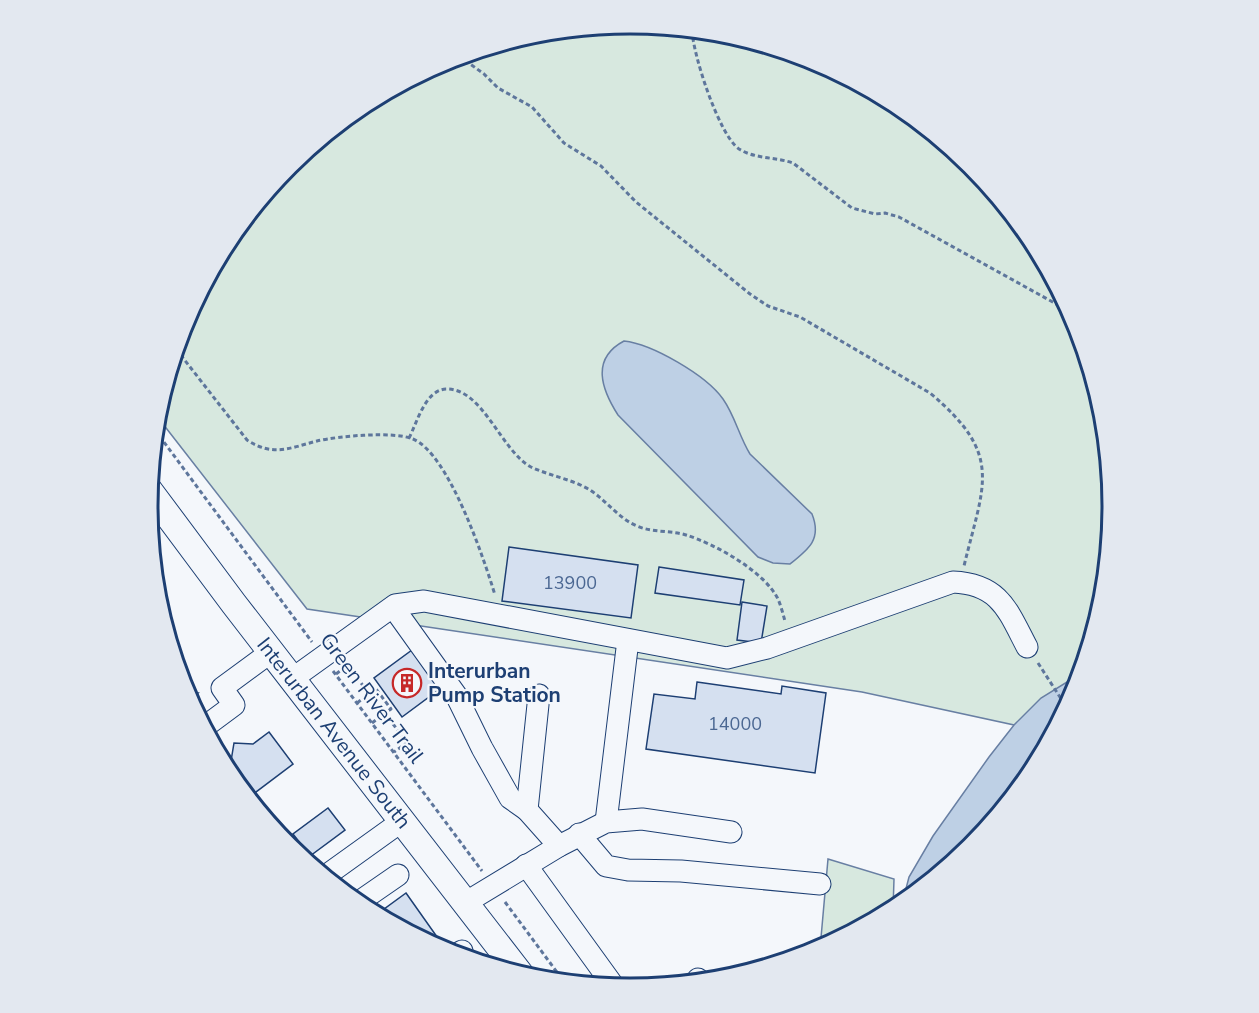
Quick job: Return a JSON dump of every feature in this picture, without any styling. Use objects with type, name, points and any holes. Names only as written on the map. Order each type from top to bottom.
[{"type":"main road","name":"Interurban Avenue South","points":[[158,501],[271,652],[465,903],[507,962]]},
{"type":"street","points":[[292,679],[393,607],[424,601],[727,658],[792,640],[953,582],[960,582],[987,590],[1000,598],[1027,647]]},
{"type":"street","points":[[393,607],[456,694],[482,748],[510,798],[527,810],[559,846]]},
{"type":"street","points":[[606,822],[628,640]]},
{"type":"street","points":[[210,723],[234,705],[222,688],[271,652]]},
{"type":"street","points":[[527,810],[539,695]]},
{"type":"street","points":[[465,903],[579,834],[606,822],[642,819],[731,832]]},
{"type":"street","points":[[331,872],[402,822]]},
{"type":"street","points":[[579,834],[606,866],[628,870],[681,871],[820,884]]},
{"type":"street","points":[[526,865],[607,977]]},
{"type":"street","points":[[365,898],[398,875]]},
{"type":"path","points":[[694,39],[699,66],[720,122],[738,148],[751,154],[783,159],[793,163],[852,208],[899,217],[1056,304]]},
{"type":"path","points":[[469,63],[498,88],[532,107],[564,143],[601,166],[636,202],[750,294],[768,306],[800,317],[930,393],[944,404],[969,432],[980,451],[983,464],[983,487],[960,582]]},
{"type":"path","points":[[182,357],[247,440],[260,448],[276,451],[333,437],[397,435],[415,440],[438,463],[463,505],[501,616]]},
{"type":"path","points":[[409,438],[427,400],[439,390],[459,392],[476,403],[515,454],[531,466],[578,483],[593,492],[626,521],[656,532],[685,534],[742,563],[765,582],[777,599],[792,640]]},
{"type":"path","name":"Green River Trail","points":[[163,442],[557,972]]},
{"type":"path","points":[[1027,647],[1060,699]]},
{"type":"path","points":[[336,674],[348,665],[369,694]]},
{"type":"path","points":[[357,703],[376,689],[391,709],[372,723]]},
{"type":"path","points":[[385,713],[407,743],[394,752]]},
{"type":"shaded area","points":[[630,34],[722,44],[810,70],[866,98],[892,114],[917,132],[963,173],[1004,219],[1022,244],[1066,326],[1085,384],[1097,445],[1102,506],[1100,537],[1092,599],[1076,658],[1053,715],[1032,753],[1014,725],[862,692],[307,609],[165,427],[174,384],[193,326],[206,298],[237,244],[275,195],[318,152],[367,114],[449,70],[537,44]]},
{"type":"shaded area","points":[[828,859],[894,879],[893,898],[821,938]]},
{"type":"water","points":[[624,341],[649,348],[678,362],[715,390],[727,406],[750,454],[812,514],[815,530],[812,543],[790,564],[773,563],[758,557],[618,415],[607,395],[602,375],[606,357],[613,348]]},
{"type":"water","points":[[1068,681],[1038,743],[1004,794],[963,840],[906,889],[909,877],[933,836],[1014,725],[1041,698]]},
{"type":"building","points":[[509,547],[638,565],[631,618],[502,601]]},
{"type":"building","points":[[659,567],[744,580],[740,605],[655,593]]},
{"type":"building","points":[[742,602],[767,606],[761,643],[737,640]]},
{"type":"building","name":"Interurban Pump Station","points":[[412,650],[441,688],[402,717],[374,678]]},
{"type":"building","points":[[697,682],[781,694],[782,686],[826,693],[815,773],[646,749],[654,694],[695,699]]},
{"type":"building","points":[[269,732],[293,764],[254,793],[231,759],[234,743],[253,744]]},
{"type":"building","points":[[328,808],[345,830],[312,855],[293,834]]},
{"type":"building","points":[[406,893],[438,938],[421,930],[384,909]]},
{"type":"place","name":"Interurban Pump Station","points":[[407,683]]}]
